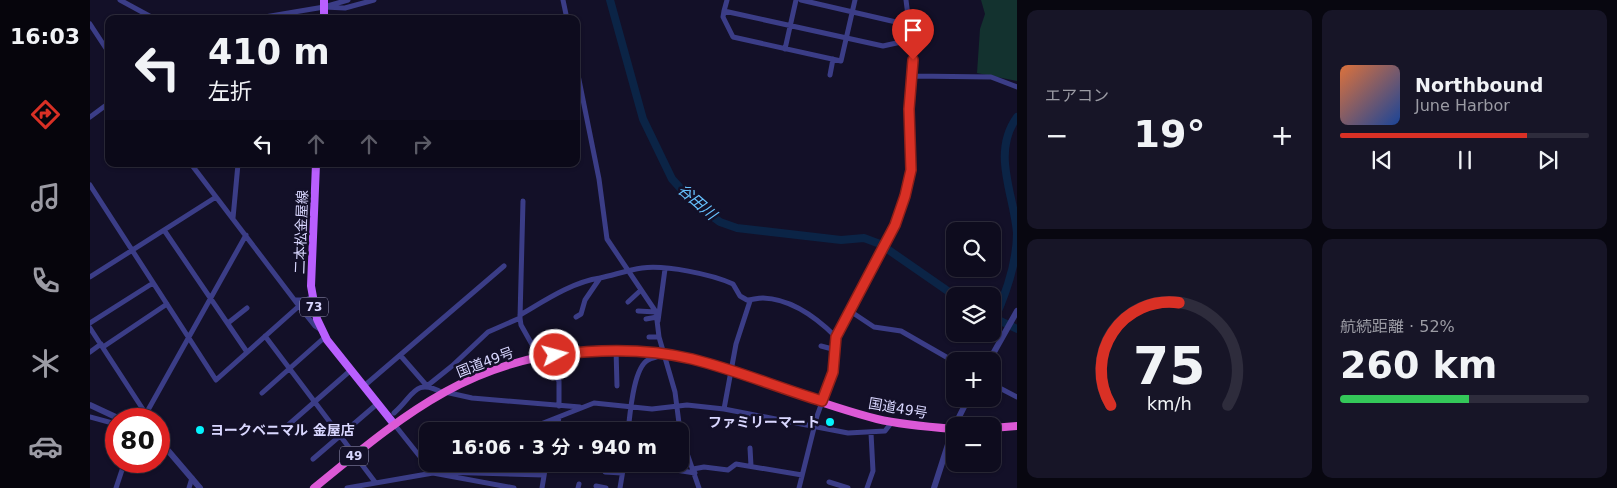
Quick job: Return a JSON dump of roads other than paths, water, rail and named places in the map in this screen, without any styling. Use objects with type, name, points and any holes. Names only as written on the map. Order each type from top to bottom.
[{"type":"highway","name":"国道49号","points":[[314,488],[394,424],[444,392],[498,369],[541,357],[616,349],[691,359],[892,422],[946,428]]},
{"type":"highway","points":[[1001,427],[1017,426]]},
{"type":"main road","name":"二本松金屋線","points":[[316,167],[311,263],[312,297],[323,334],[394,424]]},
{"type":"street","points":[[120,0],[148,15]]},
{"type":"street","points":[[271,15],[324,3],[348,0]]},
{"type":"street","points":[[324,3],[345,8],[374,0]]},
{"type":"street","points":[[564,0],[566,15]]},
{"type":"street","points":[[785,49],[796,0]]},
{"type":"street","points":[[801,0],[909,26]]},
{"type":"street","points":[[856,0],[846,39],[841,61],[733,37],[723,17],[725,4],[790,26],[846,39],[882,46],[910,40]]},
{"type":"street","points":[[800,488],[814,427],[833,372],[836,337],[876,263],[900,212],[911,170],[909,109],[913,76],[906,0]]},
{"type":"street","points":[[90,24],[105,47]]},
{"type":"street","points":[[830,75],[833,59]]},
{"type":"street","points":[[913,76],[992,77],[1017,87]]},
{"type":"street","points":[[580,84],[599,179],[607,239],[657,317]]},
{"type":"street","points":[[580,105],[584,104]]},
{"type":"street","points":[[90,117],[105,106]]},
{"type":"street","points":[[193,167],[234,218],[299,306],[323,334],[290,369],[262,393]]},
{"type":"street","points":[[234,218],[238,167]]},
{"type":"street","points":[[90,184],[216,380],[299,306]]},
{"type":"street","points":[[90,277],[216,197]]},
{"type":"street","points":[[523,201],[521,325],[532,344],[559,381],[559,406]]},
{"type":"street","points":[[164,230],[247,352]]},
{"type":"street","points":[[149,408],[212,299],[246,235]]},
{"type":"street","points":[[364,386],[504,266]]},
{"type":"street","points":[[427,386],[452,366],[488,332],[591,279],[643,268],[697,272],[727,281],[733,284],[742,298],[750,301],[761,298],[788,304],[817,318],[836,337]]},
{"type":"street","points":[[665,269],[657,317],[659,337],[677,405],[679,422]]},
{"type":"street","points":[[576,317],[581,314],[585,300],[600,278]]},
{"type":"street","points":[[90,323],[153,283]]},
{"type":"street","points":[[628,302],[641,290]]},
{"type":"street","points":[[295,300],[306,300],[312,297]]},
{"type":"street","points":[[724,409],[736,344],[750,301]]},
{"type":"street","points":[[90,352],[167,304]]},
{"type":"street","points":[[228,322],[248,308]]},
{"type":"street","points":[[638,311],[657,317]]},
{"type":"street","points":[[850,311],[874,327],[901,331],[946,357]]},
{"type":"street","points":[[993,352],[1017,311]]},
{"type":"street","points":[[646,319],[657,317]]},
{"type":"street","points":[[90,328],[139,408]]},
{"type":"street","points":[[265,336],[375,482]]},
{"type":"street","points":[[649,337],[659,337]]},
{"type":"street","points":[[532,344],[539,338]]},
{"type":"street","points":[[820,346],[836,350]]},
{"type":"street","points":[[616,349],[617,386]]},
{"type":"street","points":[[629,422],[634,388],[643,366],[648,360],[664,354]]},
{"type":"street","points":[[400,355],[427,386]]},
{"type":"street","points":[[287,426],[351,370]]},
{"type":"street","points":[[394,413],[420,387],[427,386],[472,398],[581,407]]},
{"type":"street","points":[[1001,389],[1017,397]]},
{"type":"street","points":[[546,422],[594,403],[652,409],[677,405],[724,409],[848,432],[871,433],[885,431],[892,422]]},
{"type":"street","points":[[313,459],[377,404]]},
{"type":"street","points":[[90,405],[105,412]]},
{"type":"street","points":[[90,417],[105,421]]},
{"type":"street","points":[[558,422],[559,417]]},
{"type":"street","points":[[394,424],[419,455]]},
{"type":"street","points":[[867,488],[873,471],[871,433]]},
{"type":"street","points":[[750,448],[751,466]]},
{"type":"street","points":[[170,453],[200,488]]},
{"type":"street","points":[[934,488],[946,453]]},
{"type":"street","points":[[689,457],[699,488]]},
{"type":"street","points":[[689,470],[694,471],[704,467],[728,470],[734,464],[802,475]]},
{"type":"street","points":[[347,488],[433,472],[514,488]]},
{"type":"street","points":[[495,472],[543,474],[542,488]]},
{"type":"street","points":[[605,472],[622,473],[620,488]]},
{"type":"street","points":[[116,488],[121,473]]},
{"type":"street","points":[[189,488],[192,478]]},
{"type":"street","points":[[829,482],[848,488]]},
{"type":"street","points":[[596,486],[606,488]]},
{"type":"waterway","name":"谷田川","points":[[610,0],[643,119],[672,179],[694,203],[720,222],[737,228],[841,240],[864,238],[880,244],[946,290]]},
{"type":"waterway","points":[[1001,304],[1011,276],[1017,244],[1015,218],[1006,174],[1005,159],[1009,131],[1017,117]]},
{"type":"waterway","name":"谷田川","points":[[1001,321],[1017,329]]},
{"type":"place","name":"ファミリーマート","points":[[830,422]]},
{"type":"place","name":"ヨークベニマル 金屋店","points":[[200,430]]}]
